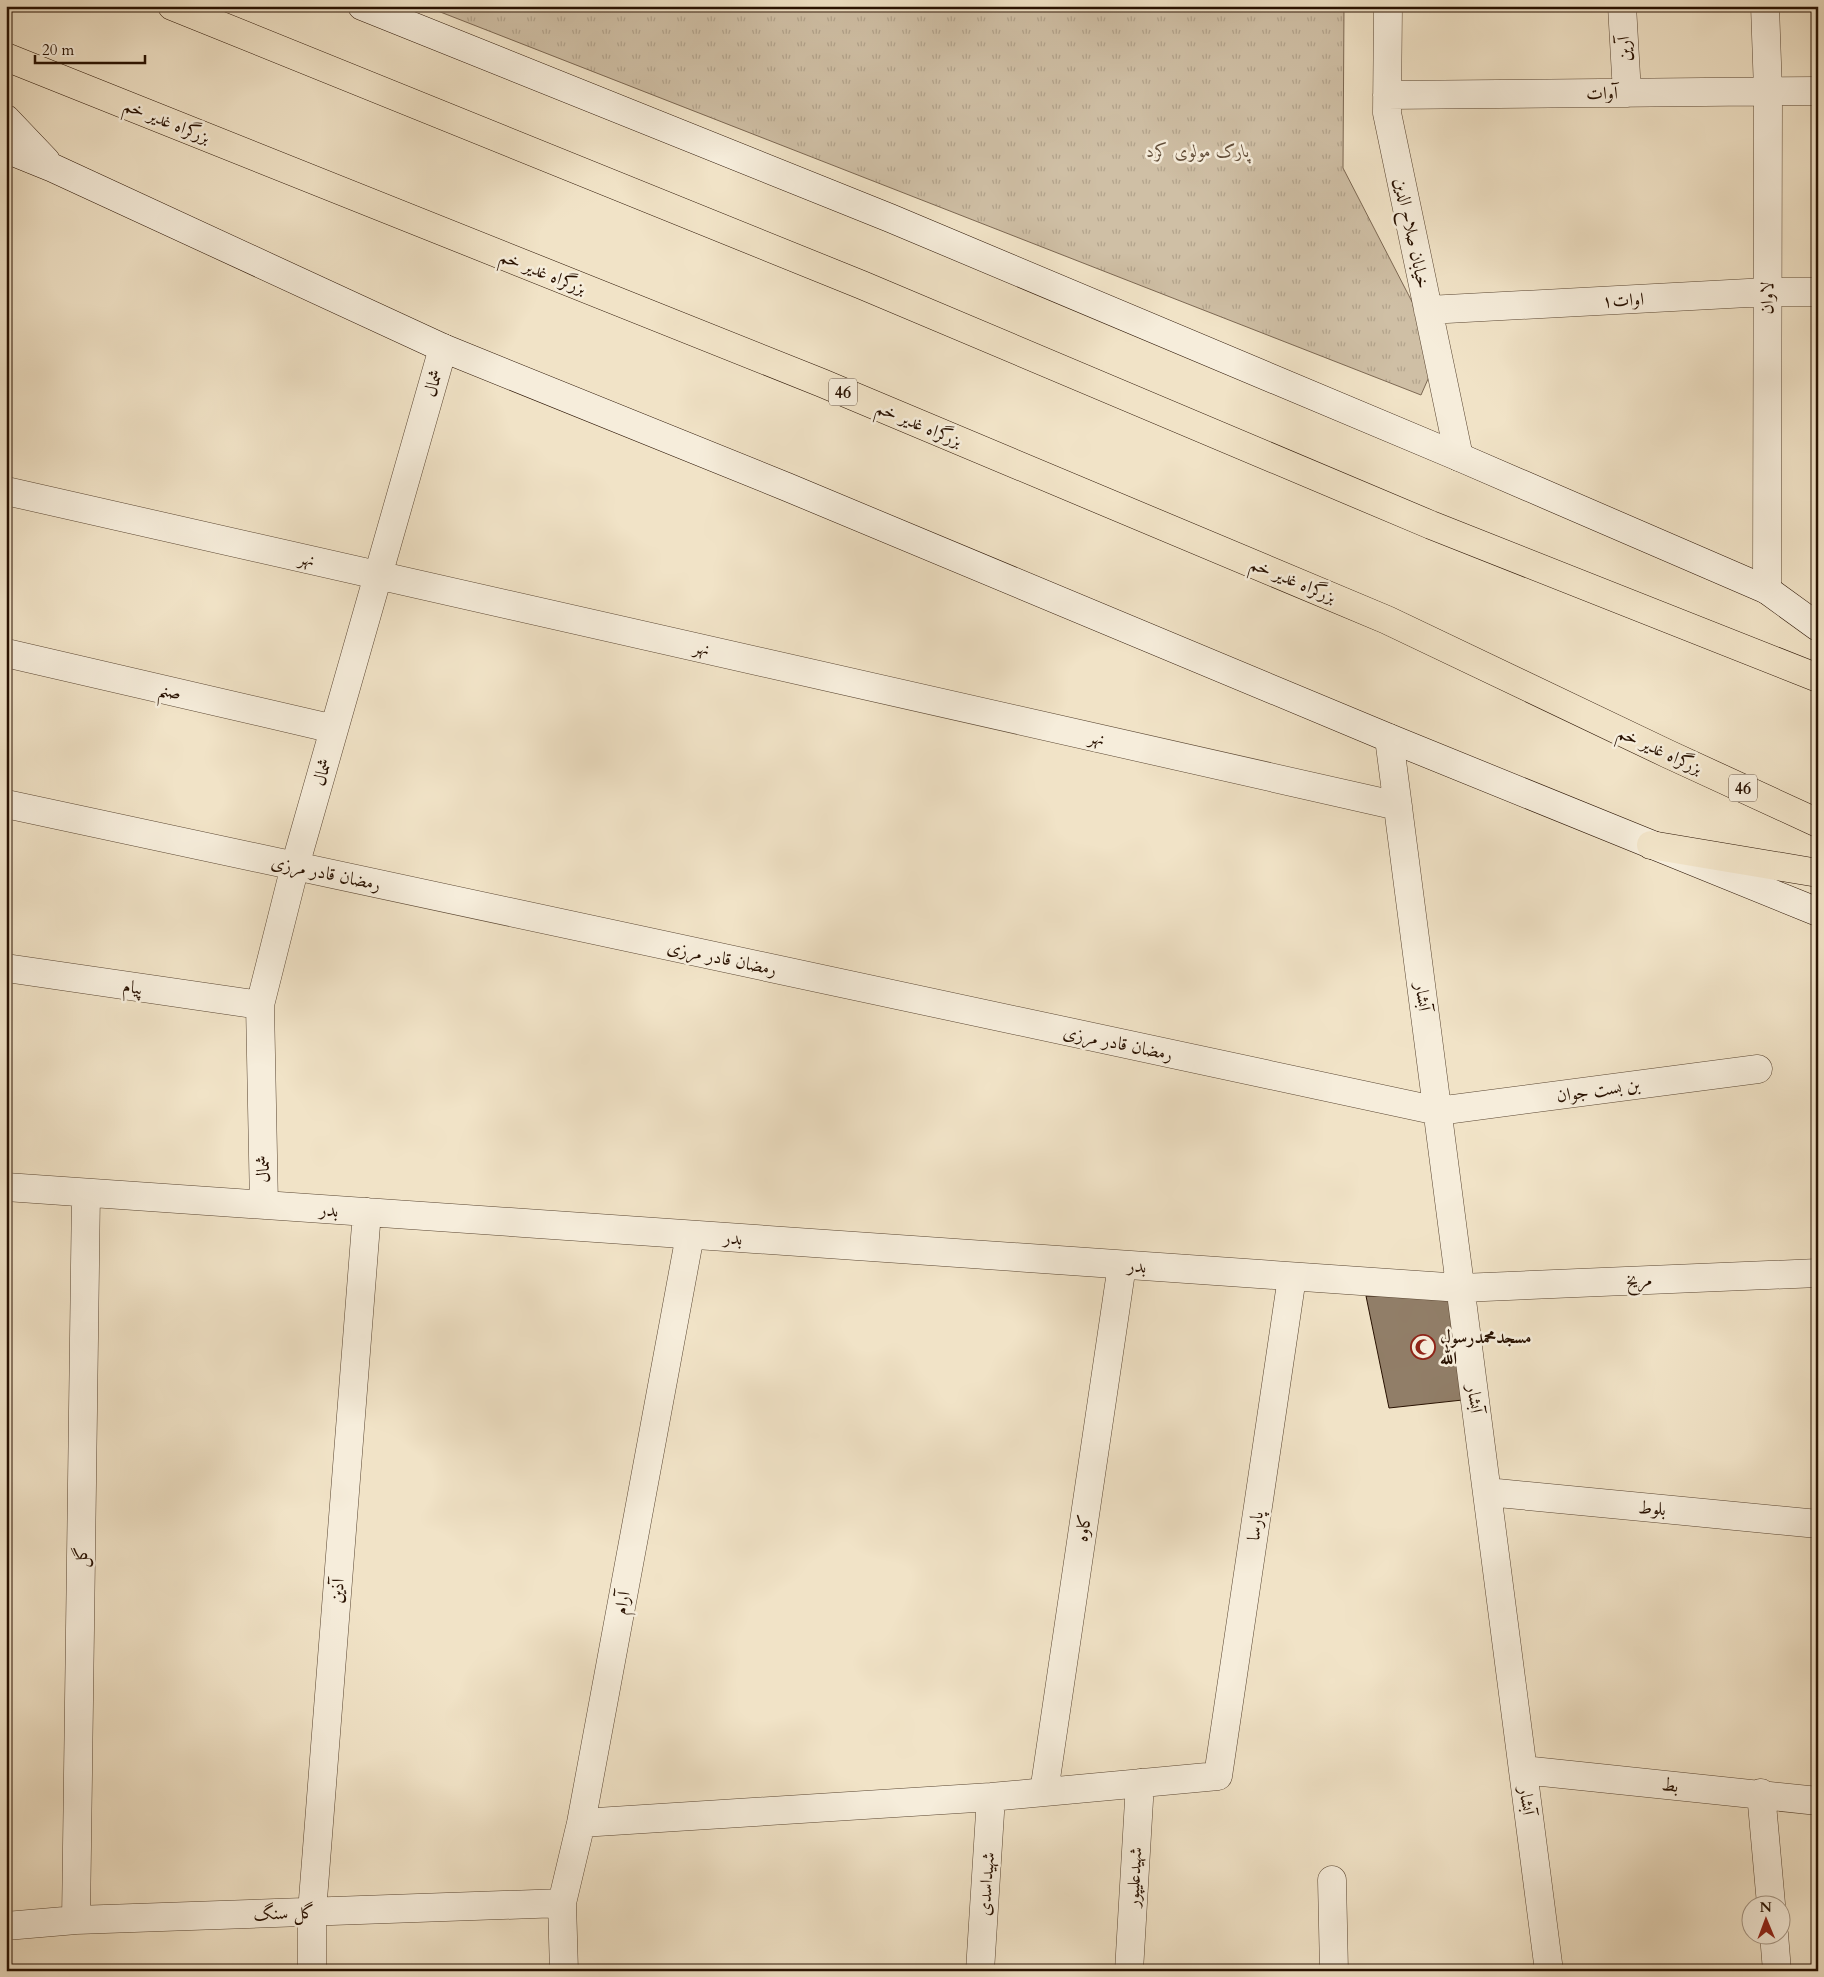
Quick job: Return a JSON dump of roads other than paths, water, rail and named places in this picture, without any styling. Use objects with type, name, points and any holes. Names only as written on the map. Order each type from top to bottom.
[{"type":"highway","points":[[172,6],[862,285],[1431,525],[1818,678]]},
{"type":"highway","name":"بزرگراه غدیر خم","points":[[6,57],[822,383],[1387,620],[1818,823]]},
{"type":"highway","points":[[1651,844],[1818,873]]},
{"type":"street","points":[[362,6],[890,218],[1458,458],[1767,590],[1818,627]]},
{"type":"street","name":"خیابان صلاح الدین","points":[[1388,6],[1388,113],[1458,458]]},
{"type":"street","name":"آرین","points":[[1622,6],[1627,93]]},
{"type":"street","name":"لاوان","points":[[1764,6],[1768,91],[1767,590]]},
{"type":"street","name":"آوات","points":[[1387,95],[1818,91]]},
{"type":"street","points":[[6,119],[53,168]]},
{"type":"street","points":[[6,149],[53,168],[443,348],[805,495],[1389,738],[1818,912]]},
{"type":"street","name":"اوات۱","points":[[1428,310],[1767,292],[1818,292]]},
{"type":"street","name":"شمال","points":[[264,1205],[260,1005],[295,866],[443,348]]},
{"type":"street","name":"نهر","points":[[6,491],[1398,806]]},
{"type":"street","name":"صنم","points":[[6,653],[334,729]]},
{"type":"street","name":"آبشار","points":[[1389,738],[1549,1971]]},
{"type":"street","name":"رمضان قادر مرزی","points":[[6,804],[1438,1111]]},
{"type":"street","name":"پیام","points":[[6,968],[260,1005]]},
{"type":"street","name":"بن بست جوان","points":[[1438,1111],[1758,1069]]},
{"type":"street","name":"بدر","points":[[6,1187],[1460,1288]]},
{"type":"street","name":"گل","points":[[76,1920],[86,1193]]},
{"type":"street","name":"آذین","points":[[312,1971],[312,1912],[367,1212]]},
{"type":"street","name":"آرام","points":[[564,1971],[562,1903],[581,1823],[690,1235]]},
{"type":"street","name":"کاوه","points":[[1044,1792],[1122,1265]]},
{"type":"street","name":"مریخ","points":[[1460,1288],[1818,1273]]},
{"type":"street","name":"پارسا","points":[[1140,1783],[1218,1776],[1292,1277]]},
{"type":"street","name":"بلوط","points":[[1487,1492],[1818,1524]]},
{"type":"street","name":"بط","points":[[1523,1770],[1818,1800]]},
{"type":"street","points":[[581,1823],[991,1797],[1140,1783]]},
{"type":"street","name":"شهیدعلیپور","points":[[1129,1971],[1140,1783]]},
{"type":"street","points":[[1761,1794],[1770,1894]]},
{"type":"street","name":"شهیداسدی","points":[[980,1971],[991,1797]]},
{"type":"street","points":[[1332,1880],[1334,1971]]},
{"type":"street","name":"گل سنگ","points":[[6,1926],[76,1920],[562,1903]]},
{"type":"street","points":[[1775,1944],[1777,1971]]},
{"type":"place","name":"مسجدمحمدرسول الله","points":[[1423,1347]]},
{"type":"park label","name":"پارک مولوی کرد","points":[[1198,151]]}]
